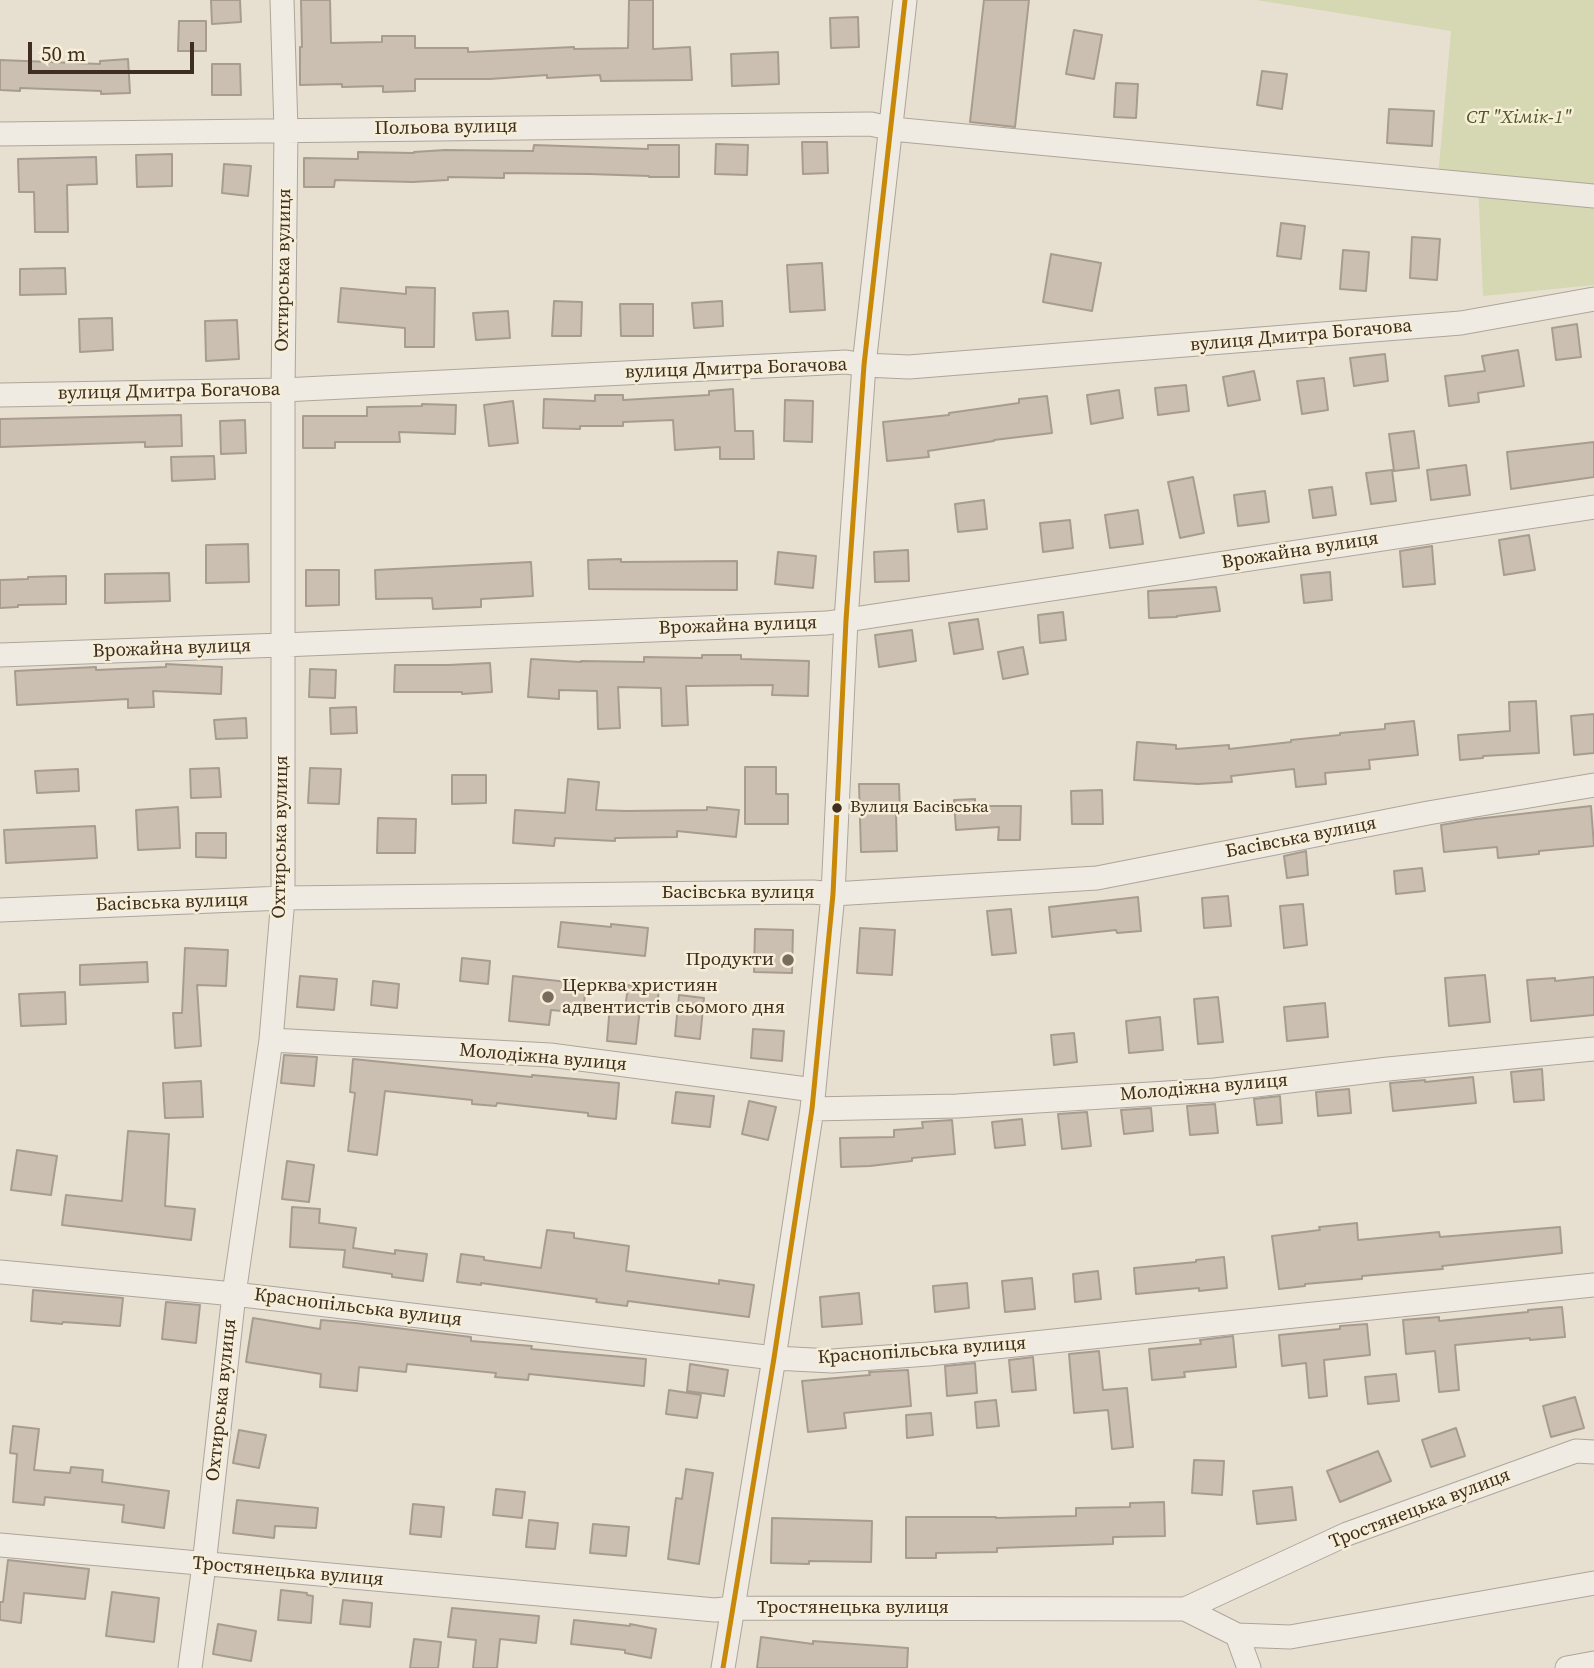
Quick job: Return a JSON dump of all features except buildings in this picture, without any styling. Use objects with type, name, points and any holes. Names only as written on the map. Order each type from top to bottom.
[{"type":"street","name":"Охтирська вулиця","points":[[190,1668],[234,1294],[271,1040],[282,898],[286,130],[282,0]]},
{"type":"street","points":[[723,1668],[813,1099],[833,894],[846,620],[864,365],[905,0]]},
{"type":"street","name":"Польова вулиця","points":[[0,134],[871,124],[892,129],[1594,196]]},
{"type":"street","name":"вулиця Дмитра Богачова","points":[[0,395],[283,390],[846,362],[909,367],[1461,323],[1594,299]]},
{"type":"street","name":"Врожайна вулиця","points":[[0,655],[827,623],[1594,507]]},
{"type":"street","name":"Басівська вулиця","points":[[0,910],[282,898],[813,892],[833,894],[1097,878],[1427,813],[1594,785]]},
{"type":"street","name":"Молодіжна вулиця","points":[[271,1040],[550,1055],[813,1099],[957,1106],[1215,1090],[1388,1069],[1594,1049]]},
{"type":"street","name":"Краснопільська вулиця","points":[[0,1272],[234,1294],[774,1359],[832,1361],[928,1354],[1594,1285]]},
{"type":"street","name":"Тростянецька вулиця","points":[[0,1545],[715,1610],[1185,1609],[1347,1534],[1576,1451],[1594,1452]]},
{"type":"street","points":[[1185,1609],[1237,1635],[1290,1637],[1594,1583]]},
{"type":"street","points":[[1237,1635],[1249,1668]]},
{"type":"street","points":[[1567,1668],[1594,1663]]},
{"type":"green space","name":"СТ \"Хімік-1\"","points":[[1256,0],[1594,0],[1594,285],[1483,296],[1478,183],[1438,177],[1451,31]]},
{"type":"transit line","points":[[723,1668],[812,1109],[833,894],[846,620],[864,365],[905,0]]},
{"type":"place","name":"Вулиця Басівська","points":[[837,808]]},
{"type":"place","name":"Продукти","points":[[788,960]]},
{"type":"place","name":"Церква християн адвентистів сьомого дня","points":[[548,997]]}]
